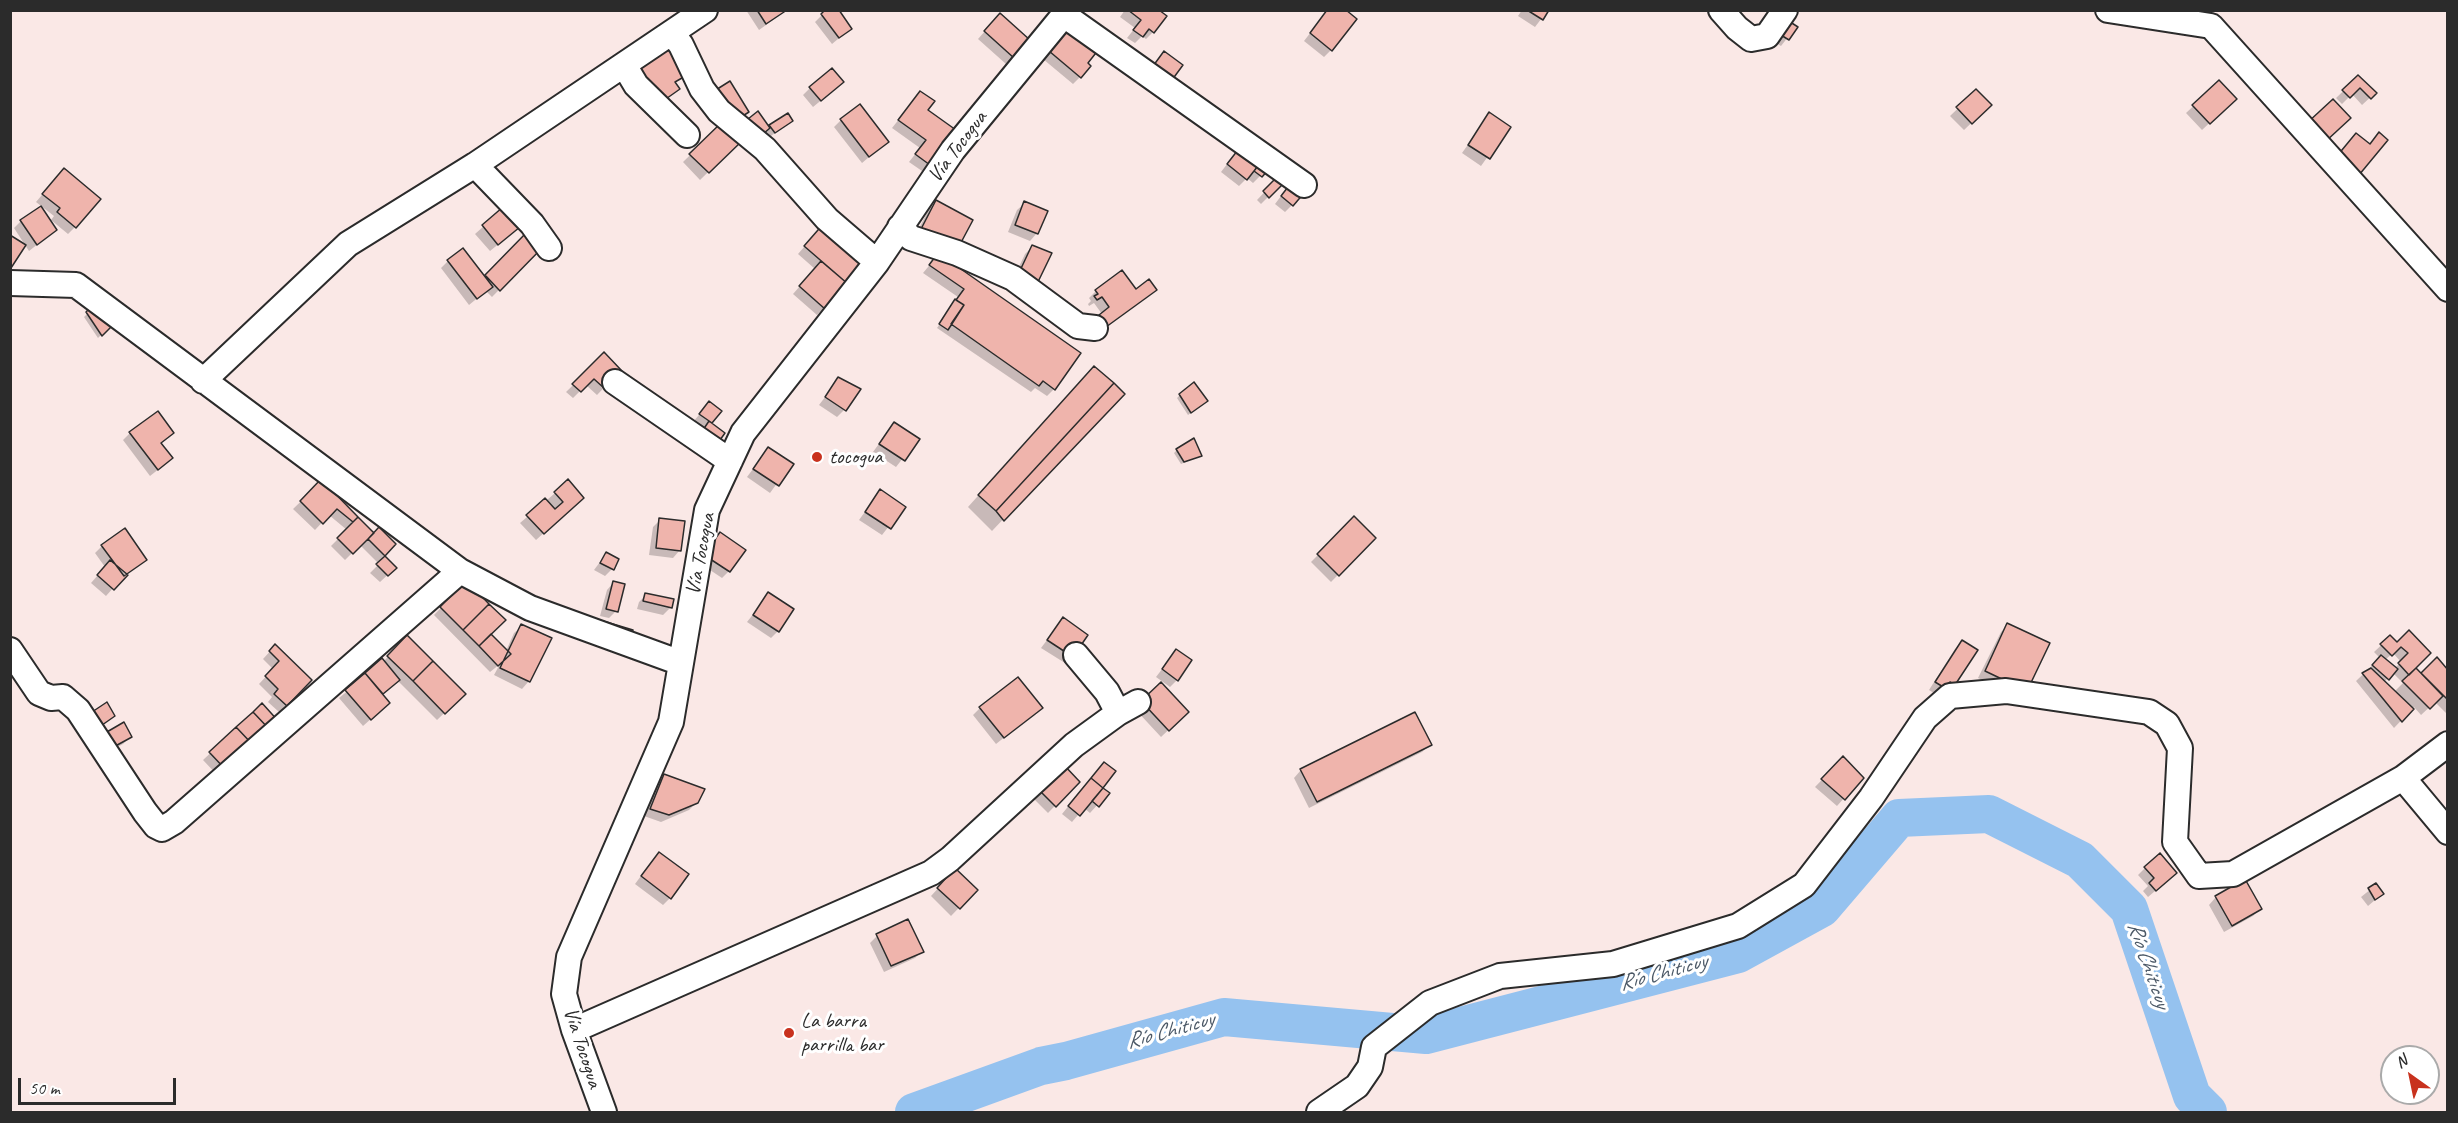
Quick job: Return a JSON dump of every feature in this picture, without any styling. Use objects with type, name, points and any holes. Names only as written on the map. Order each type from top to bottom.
[{"type":"street","points":[[203,381],[348,244],[475,165],[705,10]]},
{"type":"street","points":[[1721,10],[1737,28],[1751,39],[1767,36],[1785,10]]},
{"type":"street","points":[[2108,10],[2211,26],[2448,289]]},
{"type":"street","points":[[1066,13],[1304,185]]},
{"type":"street","name":"Vía Tocogua","points":[[604,1113],[574,1030],[564,994],[569,957],[671,722],[707,510],[743,433],[877,262],[952,150],[1066,13]]},
{"type":"street","points":[[672,33],[681,45],[702,89],[719,111],[739,130],[765,149],[827,219],[877,262]]},
{"type":"street","points":[[624,64],[636,85],[687,135]]},
{"type":"street","points":[[475,165],[532,224],[549,248]]},
{"type":"street","points":[[900,227],[911,238],[957,253],[1013,278],[1078,326],[1095,328]]},
{"type":"street","points":[[10,283],[76,285],[460,571],[530,608],[681,663]]},
{"type":"street","points":[[615,382],[730,462]]},
{"type":"street","points":[[10,650],[39,693],[51,698],[63,697],[78,710],[146,812],[156,826],[162,830],[174,822],[460,571]]},
{"type":"street","points":[[574,1030],[931,873],[950,859],[1074,745],[1128,707],[1107,692],[1076,656]]},
{"type":"street","points":[[1319,1113],[1357,1086],[1370,1067],[1374,1047],[1430,1004],[1500,976],[1613,964],[1738,926],[1804,885],[1871,798],[1925,718],[1950,696],[2006,691],[2149,712],[2167,724],[2180,748],[2175,842],[2199,876],[2233,874],[2403,777],[2448,744]]},
{"type":"street","points":[[2403,777],[2448,832]]},
{"type":"building","points":[[757,10],[787,10],[766,24]]},
{"type":"building","points":[[825,10],[839,10],[852,29],[839,38],[821,14]]},
{"type":"building","points":[[1128,10],[1159,10],[1167,16],[1154,33],[1149,29],[1143,37],[1133,30],[1141,20]]},
{"type":"building","points":[[1327,10],[1346,10],[1357,19],[1332,51],[1310,33]]},
{"type":"building","points":[[1527,10],[1549,10],[1543,20]]},
{"type":"building","points":[[1000,13],[1030,40],[1014,58],[984,31]]},
{"type":"building","points":[[1784,18],[1798,27],[1789,40],[1776,32]]},
{"type":"building","points":[[1071,25],[1099,49],[1088,63],[1091,66],[1081,78],[1049,51]]},
{"type":"building","points":[[671,47],[689,74],[675,82],[680,89],[663,101],[632,73]]},
{"type":"building","points":[[1164,51],[1183,65],[1172,80],[1148,73]]},
{"type":"building","points":[[832,68],[844,82],[821,101],[809,87]]},
{"type":"building","points":[[2358,75],[2377,93],[2371,99],[2360,88],[2350,98],[2342,90]]},
{"type":"building","points":[[2219,80],[2237,99],[2210,124],[2192,105]]},
{"type":"building","points":[[730,81],[749,112],[730,124],[711,93]]},
{"type":"building","points":[[1976,89],[1992,105],[1972,124],[1956,107]]},
{"type":"building","points":[[920,91],[935,101],[928,110],[956,130],[930,165],[915,154],[926,140],[898,120]]},
{"type":"building","points":[[2333,99],[2351,118],[2325,142],[2307,123]]},
{"type":"building","points":[[860,104],[889,142],[869,157],[840,119]]},
{"type":"building","points":[[758,111],[770,128],[756,140],[743,123]]},
{"type":"building","points":[[1489,112],[1511,127],[1490,159],[1468,145]]},
{"type":"building","points":[[788,113],[793,121],[775,133],[769,125]]},
{"type":"building","points":[[723,121],[743,140],[709,173],[689,154]]},
{"type":"building","points":[[2379,132],[2388,140],[2359,175],[2337,156],[2356,133],[2370,144]]},
{"type":"building","points":[[1241,146],[1261,162],[1247,180],[1227,164]]},
{"type":"building","points":[[1261,162],[1269,169],[1262,177],[1254,171]]},
{"type":"building","points":[[64,168],[101,199],[76,228],[57,212],[60,208],[42,194]]},
{"type":"building","points":[[1276,178],[1282,185],[1269,198],[1263,191]]},
{"type":"building","points":[[1291,183],[1304,193],[1293,206],[1281,196]]},
{"type":"building","points":[[936,200],[973,220],[957,250],[920,231]]},
{"type":"building","points":[[1024,201],[1048,211],[1038,234],[1015,225]]},
{"type":"building","points":[[41,206],[57,230],[37,245],[20,220]]},
{"type":"building","points":[[503,207],[520,227],[498,245],[482,225]]},
{"type":"building","points":[[825,222],[869,260],[848,284],[804,246]]},
{"type":"building","points":[[526,233],[542,248],[500,291],[485,275]]},
{"type":"building","points":[[10,235],[26,245],[11,268],[10,268]]},
{"type":"building","points":[[1032,245],[1052,253],[1036,286],[1017,277]]},
{"type":"building","points":[[463,248],[493,287],[477,299],[447,260]]},
{"type":"building","points":[[938,253],[1081,353],[1055,390],[1043,381],[1039,386],[951,324],[964,305],[956,300],[964,289],[929,265]]},
{"type":"building","points":[[821,261],[848,284],[825,309],[799,286]]},
{"type":"building","points":[[1122,270],[1136,289],[1149,279],[1157,290],[1106,327],[1099,315],[1109,307],[1102,297],[1097,300],[1094,296],[1098,294],[1095,290]]},
{"type":"building","points":[[955,299],[964,305],[948,330],[939,324]]},
{"type":"building","points":[[95,303],[116,322],[102,336],[86,312]]},
{"type":"building","points":[[604,352],[622,371],[605,389],[594,379],[581,392],[572,384]]},
{"type":"building","points":[[1094,366],[1114,383],[996,511],[978,495]]},
{"type":"building","points":[[838,377],[861,389],[846,411],[825,397]]},
{"type":"building","points":[[1194,382],[1208,401],[1191,413],[1179,394]]},
{"type":"building","points":[[1114,383],[1125,394],[1004,521],[996,511]]},
{"type":"building","points":[[709,401],[722,411],[712,423],[699,414]]},
{"type":"building","points":[[158,411],[174,433],[161,443],[173,458],[158,470],[129,432]]},
{"type":"building","points":[[709,421],[725,433],[715,447],[699,436]]},
{"type":"building","points":[[894,422],[920,439],[905,461],[879,444]]},
{"type":"building","points":[[1194,438],[1202,456],[1184,462],[1176,449]]},
{"type":"building","points":[[768,447],[794,464],[779,486],[753,469]]},
{"type":"building","points":[[321,479],[358,517],[353,522],[337,509],[323,524],[300,501]]},
{"type":"building","points":[[568,479],[584,498],[544,534],[526,515],[545,498],[555,509],[563,502],[554,492]]},
{"type":"building","points":[[880,489],[906,507],[891,529],[865,512]]},
{"type":"building","points":[[1354,516],[1376,538],[1339,576],[1317,554]]},
{"type":"building","points":[[358,517],[374,533],[353,554],[337,538]]},
{"type":"building","points":[[659,518],[685,521],[681,551],[656,548]]},
{"type":"building","points":[[379,527],[396,544],[385,556],[368,539]]},
{"type":"building","points":[[125,528],[147,560],[124,576],[101,545]]},
{"type":"building","points":[[720,532],[746,550],[730,572],[704,555]]},
{"type":"building","points":[[606,552],[619,559],[614,570],[600,563]]},
{"type":"building","points":[[385,556],[397,568],[388,576],[376,564]]},
{"type":"building","points":[[110,560],[128,575],[114,590],[97,575]]},
{"type":"building","points":[[466,580],[489,604],[463,630],[440,607]]},
{"type":"building","points":[[613,581],[625,584],[618,612],[606,609]]},
{"type":"building","points":[[768,592],[794,609],[779,632],[753,615]]},
{"type":"building","points":[[645,593],[674,599],[672,608],[643,601]]},
{"type":"building","points":[[489,604],[506,620],[479,646],[463,630]]},
{"type":"building","points":[[1063,617],[1088,635],[1073,657],[1047,640]]},
{"type":"building","points":[[603,621],[633,630],[631,637],[600,628]]},
{"type":"building","points":[[2007,623],[2050,643],[2027,691],[1985,671]]},
{"type":"building","points":[[521,624],[552,638],[530,682],[500,668]]},
{"type":"building","points":[[2409,630],[2431,653],[2409,675],[2398,663],[2408,653],[2401,647],[2392,656],[2380,644],[2390,635],[2397,642]]},
{"type":"building","points":[[491,634],[511,654],[498,666],[479,646]]},
{"type":"building","points":[[407,635],[433,661],[413,681],[387,656]]},
{"type":"building","points":[[1962,640],[1978,650],[1955,685],[1950,682],[1945,688],[1935,682]]},
{"type":"building","points":[[275,644],[312,680],[287,706],[274,694],[278,689],[265,676],[279,661],[269,651]]},
{"type":"building","points":[[1176,649],[1192,660],[1178,681],[1162,669]]},
{"type":"building","points":[[2381,655],[2398,669],[2389,680],[2372,665]]},
{"type":"building","points":[[2437,657],[2448,670],[2448,700],[2421,673]]},
{"type":"building","points":[[382,658],[400,680],[383,694],[365,673]]},
{"type":"building","points":[[433,661],[466,694],[445,714],[413,681]]},
{"type":"building","points":[[2371,668],[2414,709],[2402,722],[2362,673]]},
{"type":"building","points":[[2416,668],[2443,696],[2430,709],[2402,681]]},
{"type":"building","points":[[365,673],[390,703],[371,720],[345,690]]},
{"type":"building","points":[[1018,677],[1043,708],[1004,738],[979,707]]},
{"type":"building","points":[[1161,682],[1189,712],[1169,731],[1141,701]]},
{"type":"building","points":[[107,702],[115,716],[95,730],[86,716]]},
{"type":"building","points":[[262,703],[280,723],[271,731],[253,712]]},
{"type":"building","points":[[253,712],[271,731],[254,746],[236,727]]},
{"type":"building","points":[[1415,712],[1432,745],[1317,802],[1300,769]]},
{"type":"building","points":[[124,722],[132,737],[108,750],[100,736]]},
{"type":"building","points":[[236,727],[254,746],[227,771],[209,752]]},
{"type":"building","points":[[1843,756],[1864,778],[1845,800],[1821,779]]},
{"type":"building","points":[[1104,762],[1116,771],[1103,788],[1091,778]]},
{"type":"building","points":[[1063,764],[1080,782],[1056,807],[1038,789]]},
{"type":"building","points":[[664,774],[705,789],[698,803],[669,815],[650,809]]},
{"type":"building","points":[[1091,778],[1103,788],[1080,816],[1068,806]]},
{"type":"building","points":[[1103,788],[1110,793],[1099,807],[1092,801]]},
{"type":"building","points":[[659,852],[689,874],[671,899],[641,876]]},
{"type":"building","points":[[2160,853],[2177,873],[2156,891],[2149,883],[2154,878],[2144,867]]},
{"type":"building","points":[[955,868],[978,890],[960,909],[937,888]]},
{"type":"building","points":[[2245,879],[2262,909],[2232,926],[2215,896]]},
{"type":"building","points":[[2376,883],[2384,894],[2375,900],[2368,888]]},
{"type":"building","points":[[908,919],[924,952],[891,966],[876,934]]},
{"type":"waterway","name":"Río Chiticuy","points":[[914,1112],[1041,1066],[1224,1017],[1426,1035],[1738,954],[1822,908],[1899,818],[1989,814],[2080,860],[2129,909],[2192,1096],[2208,1112]]},
{"type":"place","name":"tocogua","points":[[817,457]]},
{"type":"place","name":"La barra parrilla bar","points":[[789,1033]]}]
